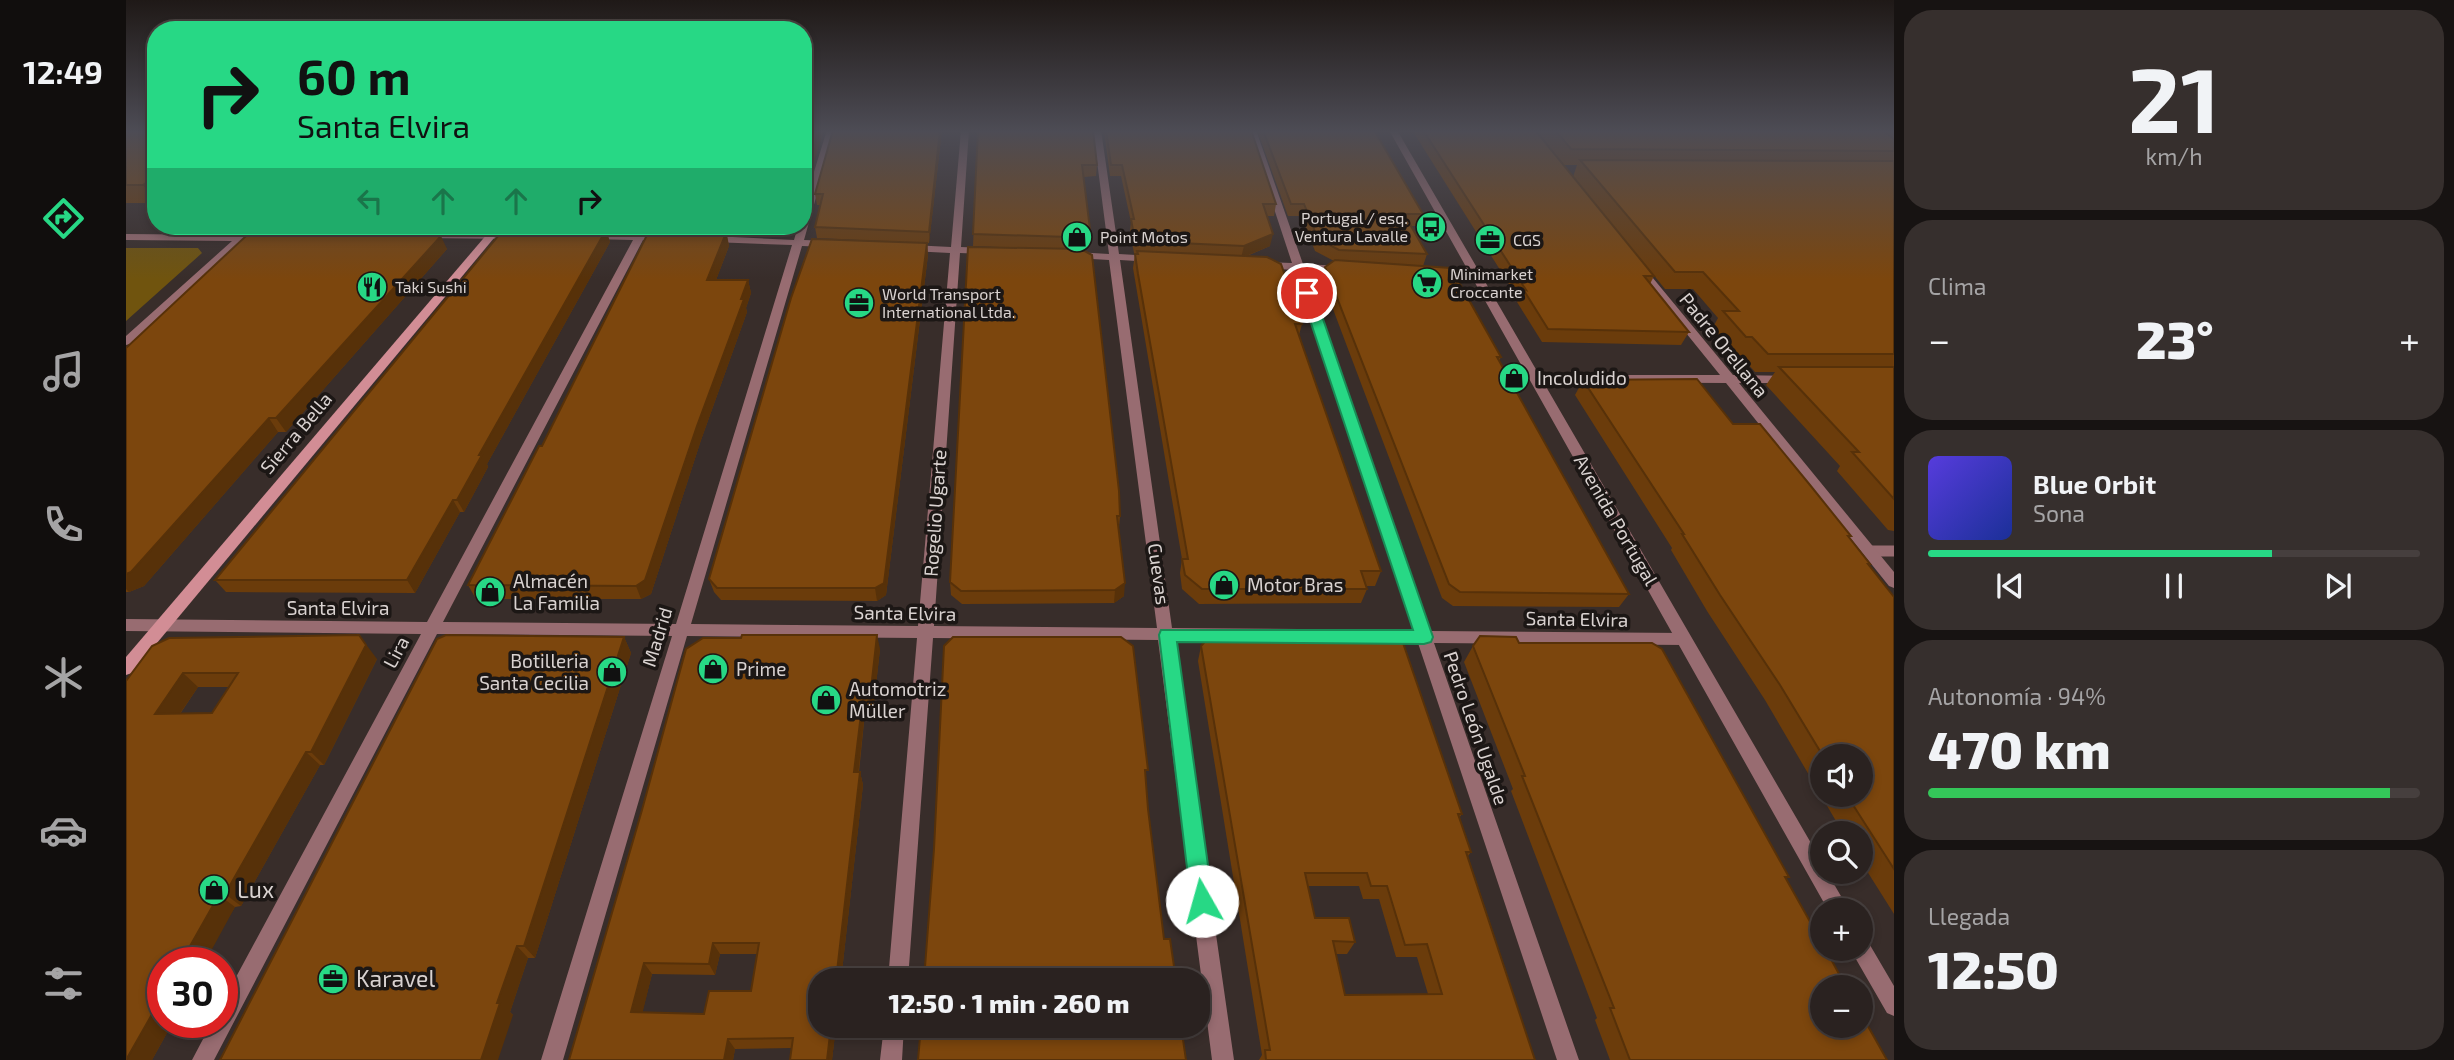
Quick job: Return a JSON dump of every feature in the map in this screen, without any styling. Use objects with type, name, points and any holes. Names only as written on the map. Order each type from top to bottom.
[{"type":"main road","name":"Sierra Bella","points":[[126,668],[492,235]]},
{"type":"street","name":"Rogelio Ugarte","points":[[899,968],[961,179]]},
{"type":"street","name":"Cuevas","points":[[1104,179],[1223,1060]]},
{"type":"street","name":"Pedro León Ugalde","points":[[1269,179],[1569,1060]]},
{"type":"street","name":"Avenida Portugal","points":[[1421,179],[1832,898]]},
{"type":"street","points":[[126,342],[244,235]]},
{"type":"street","points":[[407,237],[436,235]]},
{"type":"street","points":[[527,235],[535,236]]},
{"type":"street","points":[[574,236],[588,235]]},
{"type":"street","name":"Lira","points":[[203,1060],[640,235]]},
{"type":"street","points":[[667,235],[679,237]]},
{"type":"street","name":"Madrid","points":[[552,1060],[800,235]]},
{"type":"street","points":[[126,237],[268,237]]},
{"type":"street","points":[[705,239],[836,244]]},
{"type":"street","points":[[902,247],[996,251]]},
{"type":"street","points":[[1062,254],[1168,260]]},
{"type":"street","name":"Padre Orellana","points":[[1628,254],[1894,582]]},
{"type":"street","points":[[1246,264],[1359,269]]},
{"type":"street","points":[[1425,272],[1475,274]]},
{"type":"street","points":[[1535,379],[1798,379]]},
{"type":"street","name":"Santa Elvira","points":[[126,625],[1684,639]]},
{"type":"street","points":[[1868,961],[1894,1006]]},
{"type":"street","points":[[891,1060],[893,1038]]},
{"type":"lane","points":[[1869,551],[1894,551]]},
{"type":"shaded area","points":[[126,248],[198,248],[202,253],[126,321]]},
{"type":"building","points":[[126,179],[147,179],[143,185],[126,185]]},
{"type":"building","points":[[819,179],[935,179],[929,232],[815,227],[823,194],[815,194]]},
{"type":"building","points":[[976,179],[1084,179],[1090,229],[1069,237],[973,234]]},
{"type":"building","points":[[1125,179],[1268,179],[1276,204],[1263,204],[1273,234],[1244,246],[1135,241],[1131,219],[1134,219]]},
{"type":"building","points":[[1282,179],[1403,179],[1423,214],[1404,214],[1427,254],[1339,250],[1318,239],[1304,204],[1291,204]]},
{"type":"building","points":[[1455,179],[1575,179],[1654,276],[1644,276],[1689,332],[1548,329],[1523,289],[1526,290]]},
{"type":"building","points":[[1597,179],[1894,179],[1894,354],[1768,354],[1752,337],[1746,337],[1723,311],[1739,311],[1703,272],[1675,272]]},
{"type":"building","points":[[499,235],[603,235],[479,455],[482,455],[457,500],[453,500],[407,580],[215,580]]},
{"type":"building","points":[[647,235],[725,235],[707,280],[748,280],[741,299],[744,299],[697,426],[645,580],[636,586],[468,585],[539,446],[542,446]]},
{"type":"building","points":[[246,236],[441,236],[276,418],[269,418],[131,572],[126,574],[126,348]]},
{"type":"building","points":[[812,239],[927,243],[884,583],[875,588],[717,588],[709,579],[791,298]]},
{"type":"building","points":[[968,247],[1081,249],[1092,255],[1119,491],[1120,516],[1117,516],[1125,583],[1115,590],[961,591],[950,582]]},
{"type":"building","points":[[1137,251],[1267,257],[1281,264],[1302,324],[1295,324],[1381,571],[1361,571],[1367,589],[1202,589],[1185,575],[1182,559],[1188,559],[1138,274],[1135,254],[1138,254]]},
{"type":"building","points":[[1335,260],[1451,268],[1501,357],[1497,357],[1629,594],[1460,592],[1449,584],[1325,267]]},
{"type":"building","points":[[1779,367],[1894,367],[1894,499],[1852,452],[1859,452]]},
{"type":"building","points":[[1697,379],[1733,424],[1760,424],[1851,536],[1848,536],[1894,597],[1894,869],[1873,836],[1873,821],[1863,821],[1854,807],[1873,807],[1873,744],[1816,744],[1684,534],[1583,380]]},
{"type":"building","points":[[359,635],[366,645],[311,752],[306,752],[225,894],[219,895],[190,947],[147,947],[147,1023],[126,1060],[126,681],[152,646],[169,638]],"holes":[[[183,673],[238,673],[212,713],[155,714]]]},
{"type":"building","points":[[446,635],[624,637],[524,946],[517,946],[481,1060],[220,1060],[231,1038],[238,1038],[238,1025],[437,639]]},
{"type":"building","points":[[742,635],[877,635],[870,698],[863,698],[854,772],[860,772],[837,968],[808,968],[808,1038],[830,1038],[827,1060],[790,1060],[793,1038],[728,1039],[724,1060],[569,1060],[686,649],[703,638],[741,638]],"holes":[[[713,943],[759,943],[751,991],[709,991],[704,1014],[631,1012],[644,963],[709,964]]]},
{"type":"building","points":[[1289,636],[1291,641],[1393,637],[1403,643],[1462,814],[1458,814],[1471,852],[1466,852],[1535,1060],[1266,1060],[1265,1050],[1270,1050],[1201,646],[1209,637]],"holes":[[[1305,873],[1367,873],[1371,886],[1387,886],[1405,945],[1427,944],[1442,994],[1345,995],[1333,941],[1355,942],[1349,918],[1315,918]]]},
{"type":"building","points":[[1480,636],[1516,637],[1519,643],[1652,643],[1662,649],[1789,877],[1785,877],[1810,922],[1810,961],[1832,961],[1840,975],[1810,975],[1810,1038],[1873,1038],[1873,1035],[1887,1060],[1630,1060],[1610,1008],[1614,1008],[1473,646]]},
{"type":"building","points":[[953,637],[1121,637],[1133,646],[1148,770],[1145,770],[1148,809],[1164,939],[1170,939],[1174,968],[925,968],[944,646]]},
{"type":"building","points":[[920,1038],[1183,1038],[1186,1060],[918,1060]]},
{"type":"place","name":"Portugal / esq. Ventura Lavalle","points":[[1431,227]]},
{"type":"place","name":"Point Motos","points":[[1077,237]]},
{"type":"place","name":"CGS","points":[[1490,240]]},
{"type":"place","name":"Minimarket Croccante","points":[[1427,283]]},
{"type":"place","name":"Taki Sushi","points":[[372,287]]},
{"type":"place","name":"World Transport International Ltda.","points":[[859,303]]},
{"type":"place","name":"Incoludido","points":[[1514,378]]},
{"type":"place","name":"Motor Bras","points":[[1224,585]]},
{"type":"place","name":"Almacén La Familia","points":[[490,592]]},
{"type":"place","name":"Prime","points":[[713,669]]},
{"type":"place","name":"Botilleria Santa Cecilia","points":[[612,672]]},
{"type":"place","name":"Automotriz Müller","points":[[826,700]]},
{"type":"place","name":"Lux","points":[[214,890]]},
{"type":"place","name":"Karavel","points":[[333,979]]},
{"type":"route","points":[[1202,901],[1167,635],[1424,637],[1307,293]]}]
